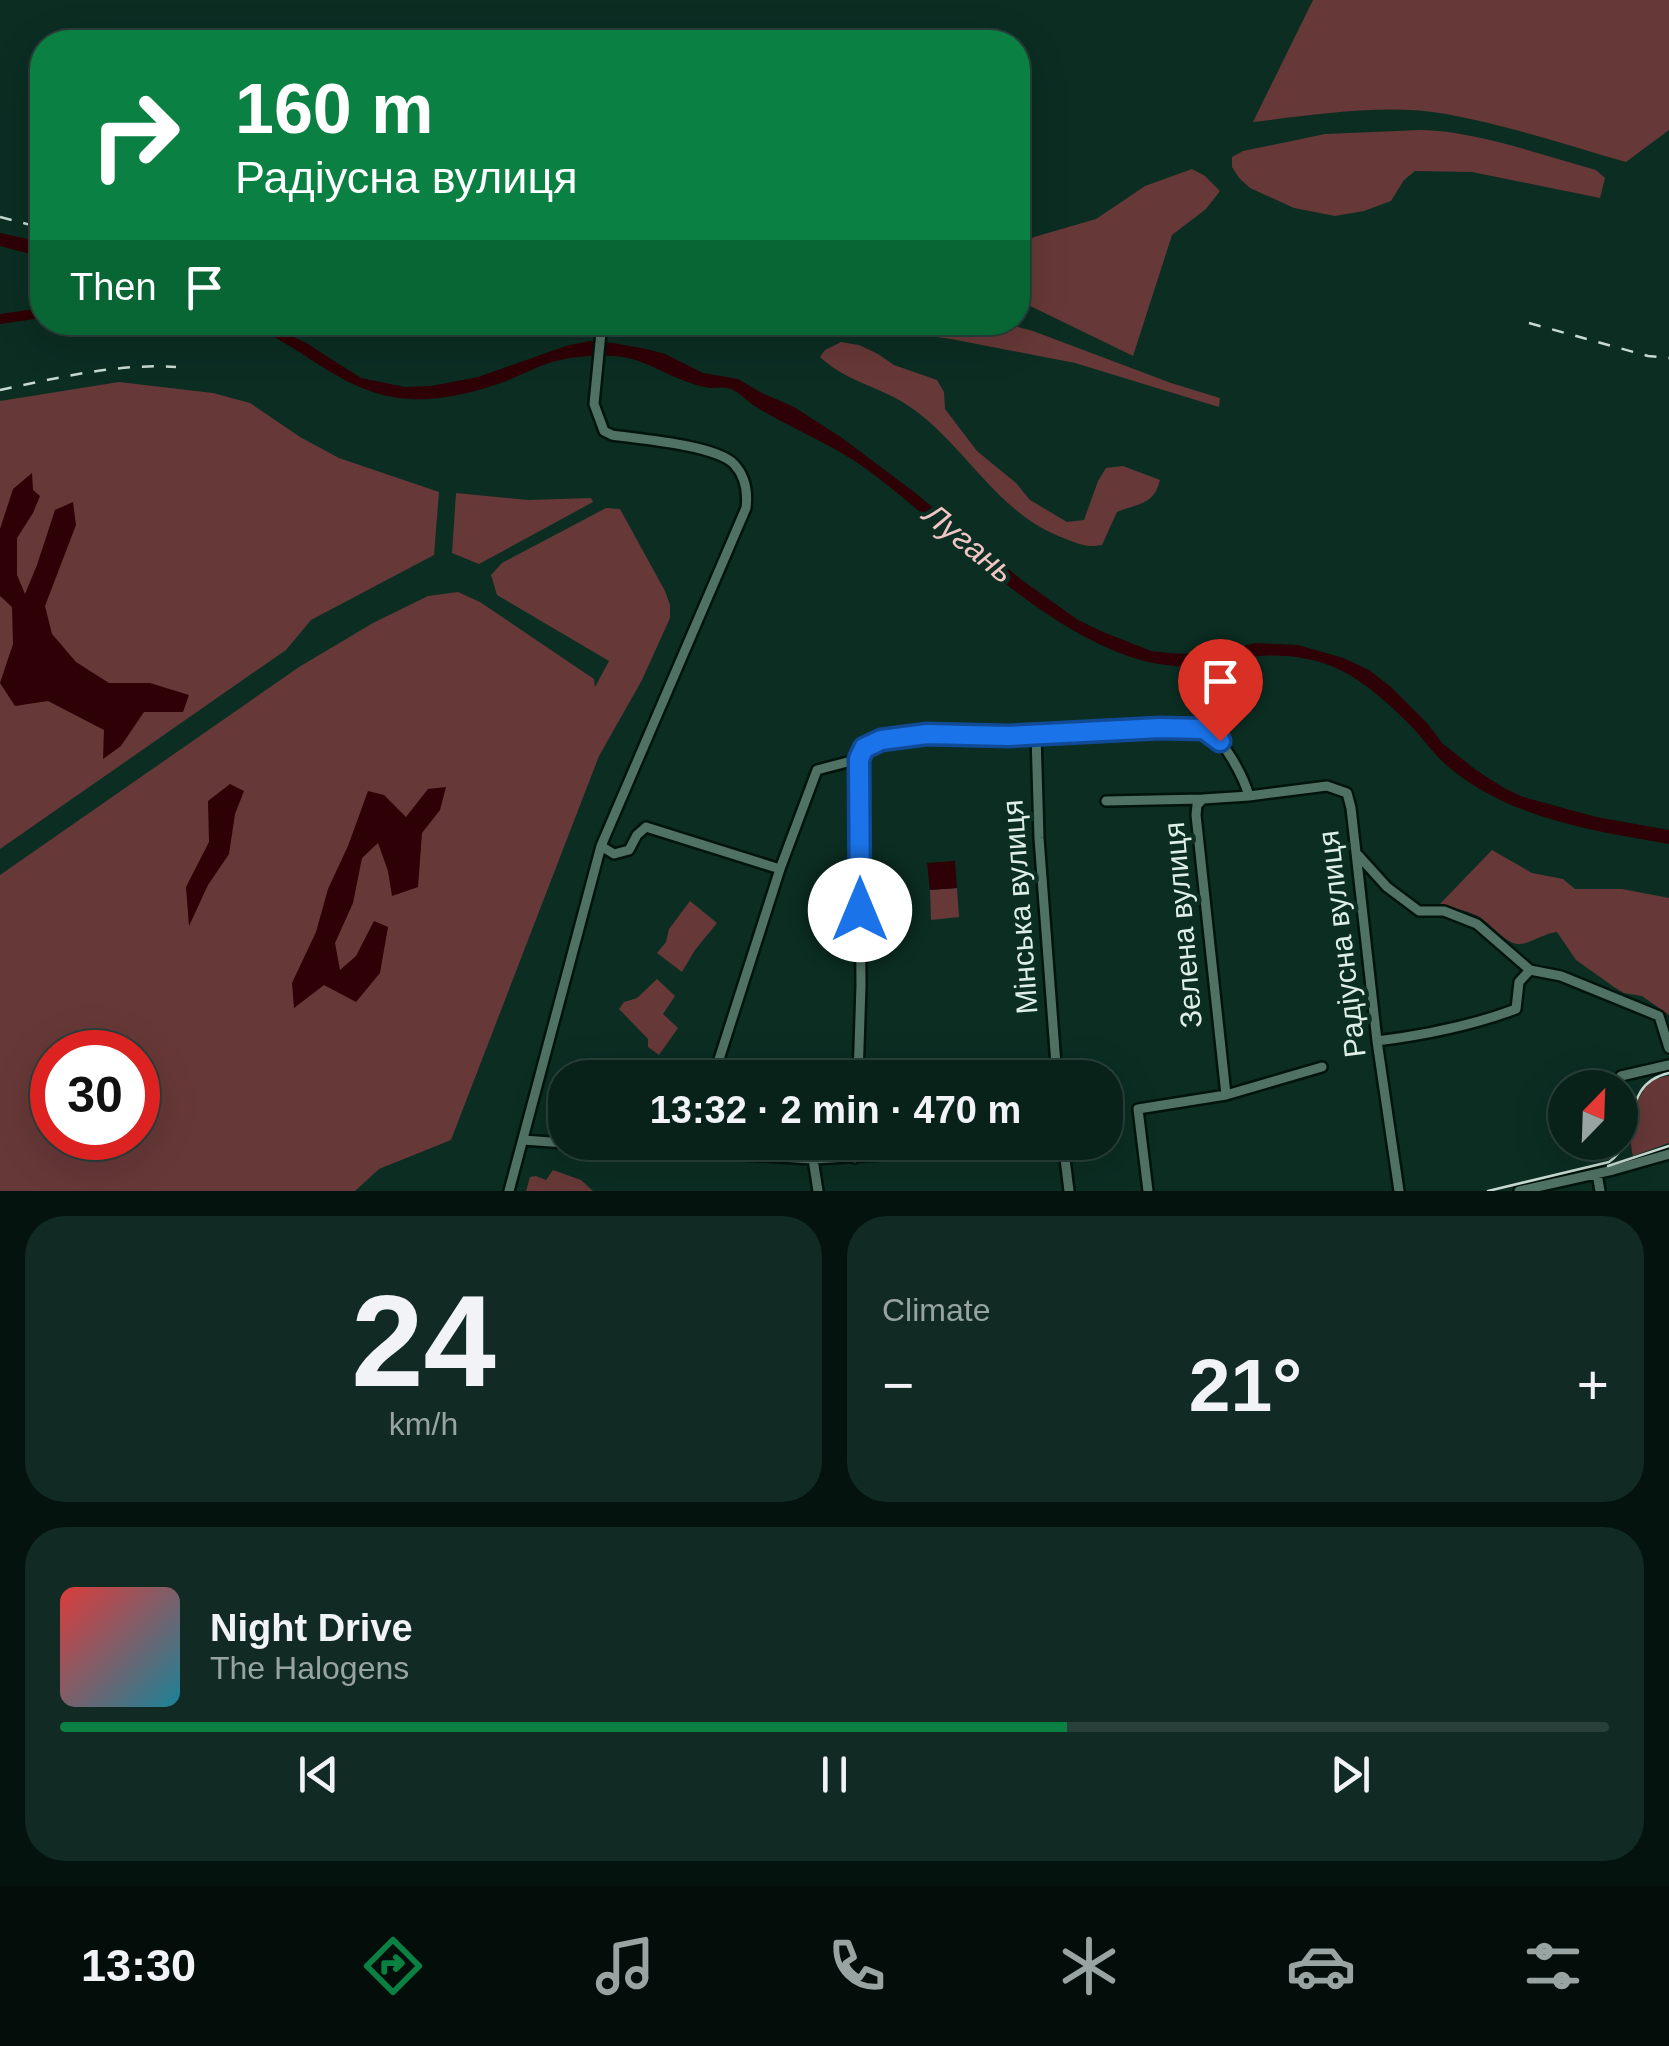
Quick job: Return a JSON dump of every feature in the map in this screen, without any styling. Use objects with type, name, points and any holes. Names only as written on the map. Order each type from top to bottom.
[{"type":"street","points":[[509,1191],[601,846],[746,508],[748,490],[733,463],[720,455],[612,435],[604,430],[594,404],[601,335]]},
{"type":"street","points":[[858,1060],[859,759],[864,748],[903,735],[1008,736],[1204,729],[1220,741],[1245,781],[1249,796]]},
{"type":"street","name":"Мінська вулиця","points":[[1036,734],[1038,838],[1055,1060]]},
{"type":"street","points":[[720,1060],[780,869],[817,770],[859,759]]},
{"type":"street","name":"Радіусна вулиця","points":[[1249,796],[1327,786],[1347,793],[1399,1191]]},
{"type":"street","name":"Зелена вулиця","points":[[1226,1095],[1196,815],[1197,805],[1203,799],[1249,796]]},
{"type":"street","points":[[1106,801],[1203,799]]},
{"type":"street","points":[[601,846],[614,854],[629,850],[646,827],[780,869]]},
{"type":"street","points":[[1356,853],[1387,887],[1418,910],[1444,911],[1477,924],[1530,970],[1560,976],[1659,1016],[1669,1048]]},
{"type":"street","points":[[1377,1041],[1454,1028],[1516,1008],[1518,982],[1530,970]]},
{"type":"street","points":[[1638,1072],[1669,1066]]},
{"type":"street","points":[[1148,1191],[1138,1109],[1226,1095],[1322,1067]]},
{"type":"street","points":[[523,1140],[548,1141]]},
{"type":"street","points":[[1520,1191],[1669,1154]]},
{"type":"street","points":[[813,1160],[818,1191]]},
{"type":"street","points":[[1066,1160],[1070,1191]]},
{"type":"street","points":[[1597,1174],[1600,1191]]},
{"type":"shaded area","points":[[1313,0],[1669,0],[1669,130],[1626,162],[1492,124],[1423,111],[1350,111],[1253,122]]},
{"type":"shaded area","points":[[1420,130],[1486,139],[1596,170],[1605,178],[1600,198],[1472,172],[1415,171],[1391,201],[1335,216],[1294,208],[1250,188],[1232,167],[1232,157],[1243,151],[1325,134]]},
{"type":"shaded area","points":[[1192,169],[1220,191],[1206,209],[1172,235],[1133,356],[1030,306],[1030,240],[1096,219],[1145,186]]},
{"type":"shaded area","points":[[1030,330],[1220,398],[1219,407],[1075,363],[923,335],[1030,335]]},
{"type":"shaded area","points":[[841,342],[859,345],[894,365],[937,380],[944,392],[945,409],[977,451],[1030,500],[1067,522],[1084,520],[1106,468],[1123,466],[1160,480],[1157,488],[1145,502],[1117,512],[1102,545],[1066,539],[1019,512],[923,417],[820,357]]},
{"type":"shaded area","points":[[119,382],[213,393],[250,403],[339,458],[439,492],[434,555],[311,620],[286,650],[0,849],[0,401]]},
{"type":"shaded area","points":[[456,493],[528,500],[591,498],[593,502],[479,564],[452,553]]},
{"type":"shaded area","points":[[606,508],[620,509],[665,591],[670,618],[642,680],[599,756],[451,1140],[379,1169],[355,1191],[0,1191],[0,875],[299,667],[428,596],[458,592],[480,602],[594,679],[595,687],[609,661],[497,595],[491,575],[502,563]]},
{"type":"shaded area","points":[[1492,850],[1532,873],[1563,879],[1575,889],[1622,889],[1669,898],[1669,1015],[1642,996],[1624,993],[1576,960],[1557,932],[1527,943],[1513,943],[1478,916],[1438,906]]},
{"type":"shaded area","points":[[957,888],[959,917],[931,920],[930,890]]},
{"type":"shaded area","points":[[690,901],[717,923],[682,972],[657,953]]},
{"type":"shaded area","points":[[657,979],[675,996],[663,1014],[678,1028],[659,1055],[648,1047],[648,1039],[619,1009]]},
{"type":"shaded area","points":[[1669,1076],[1669,1143],[1638,1154],[1638,1102],[1653,1080]]},
{"type":"shaded area","points":[[553,1170],[581,1180],[593,1191],[526,1191],[530,1177],[546,1180]]},
{"type":"water","points":[[0,233],[30,239],[30,254],[0,246]]},
{"type":"water","points":[[30,310],[30,320],[0,324],[0,314]]},
{"type":"water","name":"Лугань","points":[[271,335],[290,335],[361,378],[405,387],[478,377],[589,341],[646,349],[703,373],[738,379],[794,407],[842,438],[1078,620],[1151,651],[1210,655],[1255,643],[1298,645],[1343,658],[1369,670],[1391,687],[1442,743],[1504,788],[1596,817],[1669,830],[1669,844],[1555,820],[1501,800],[1451,769],[1368,688],[1326,664],[1274,656],[1174,666],[1110,649],[1076,632],[1013,590],[865,468],[753,405],[732,389],[696,385],[628,358],[599,356],[549,363],[458,395],[410,399],[365,389]]},
{"type":"water","points":[[32,473],[33,490],[40,496],[17,538],[17,575],[25,594],[55,510],[73,502],[76,525],[45,606],[52,634],[76,662],[109,683],[150,683],[189,695],[183,712],[144,712],[121,746],[103,759],[104,730],[48,701],[15,706],[0,683],[13,644],[12,607],[0,596],[0,529],[13,489]]},
{"type":"water","points":[[230,784],[244,791],[235,814],[229,854],[208,885],[189,926],[186,887],[209,842],[208,801]]},
{"type":"water","points":[[446,787],[440,810],[422,833],[418,887],[392,896],[378,843],[362,858],[353,903],[335,943],[340,970],[356,956],[374,921],[388,927],[380,973],[356,1002],[324,985],[294,1008],[292,983],[316,932],[328,889],[368,791],[384,795],[406,817],[428,789]]},
{"type":"water","points":[[955,861],[957,888],[930,890],[927,863]]},
{"type":"tram line","points":[[1488,1191],[1609,1162],[1626,1140],[1636,1100],[1643,1089],[1653,1079],[1669,1073]]},
{"type":"tram line","points":[[1608,1166],[1669,1146]]},
{"type":"railway","points":[[0,217],[30,225]]},
{"type":"railway","points":[[1529,323],[1648,356],[1669,358]]},
{"type":"railway","points":[[0,390],[109,369],[176,367]]},
{"type":"route","points":[[860,910],[859,759],[864,748],[881,740],[903,735],[1008,736],[1160,728],[1204,729],[1220,741]]}]
